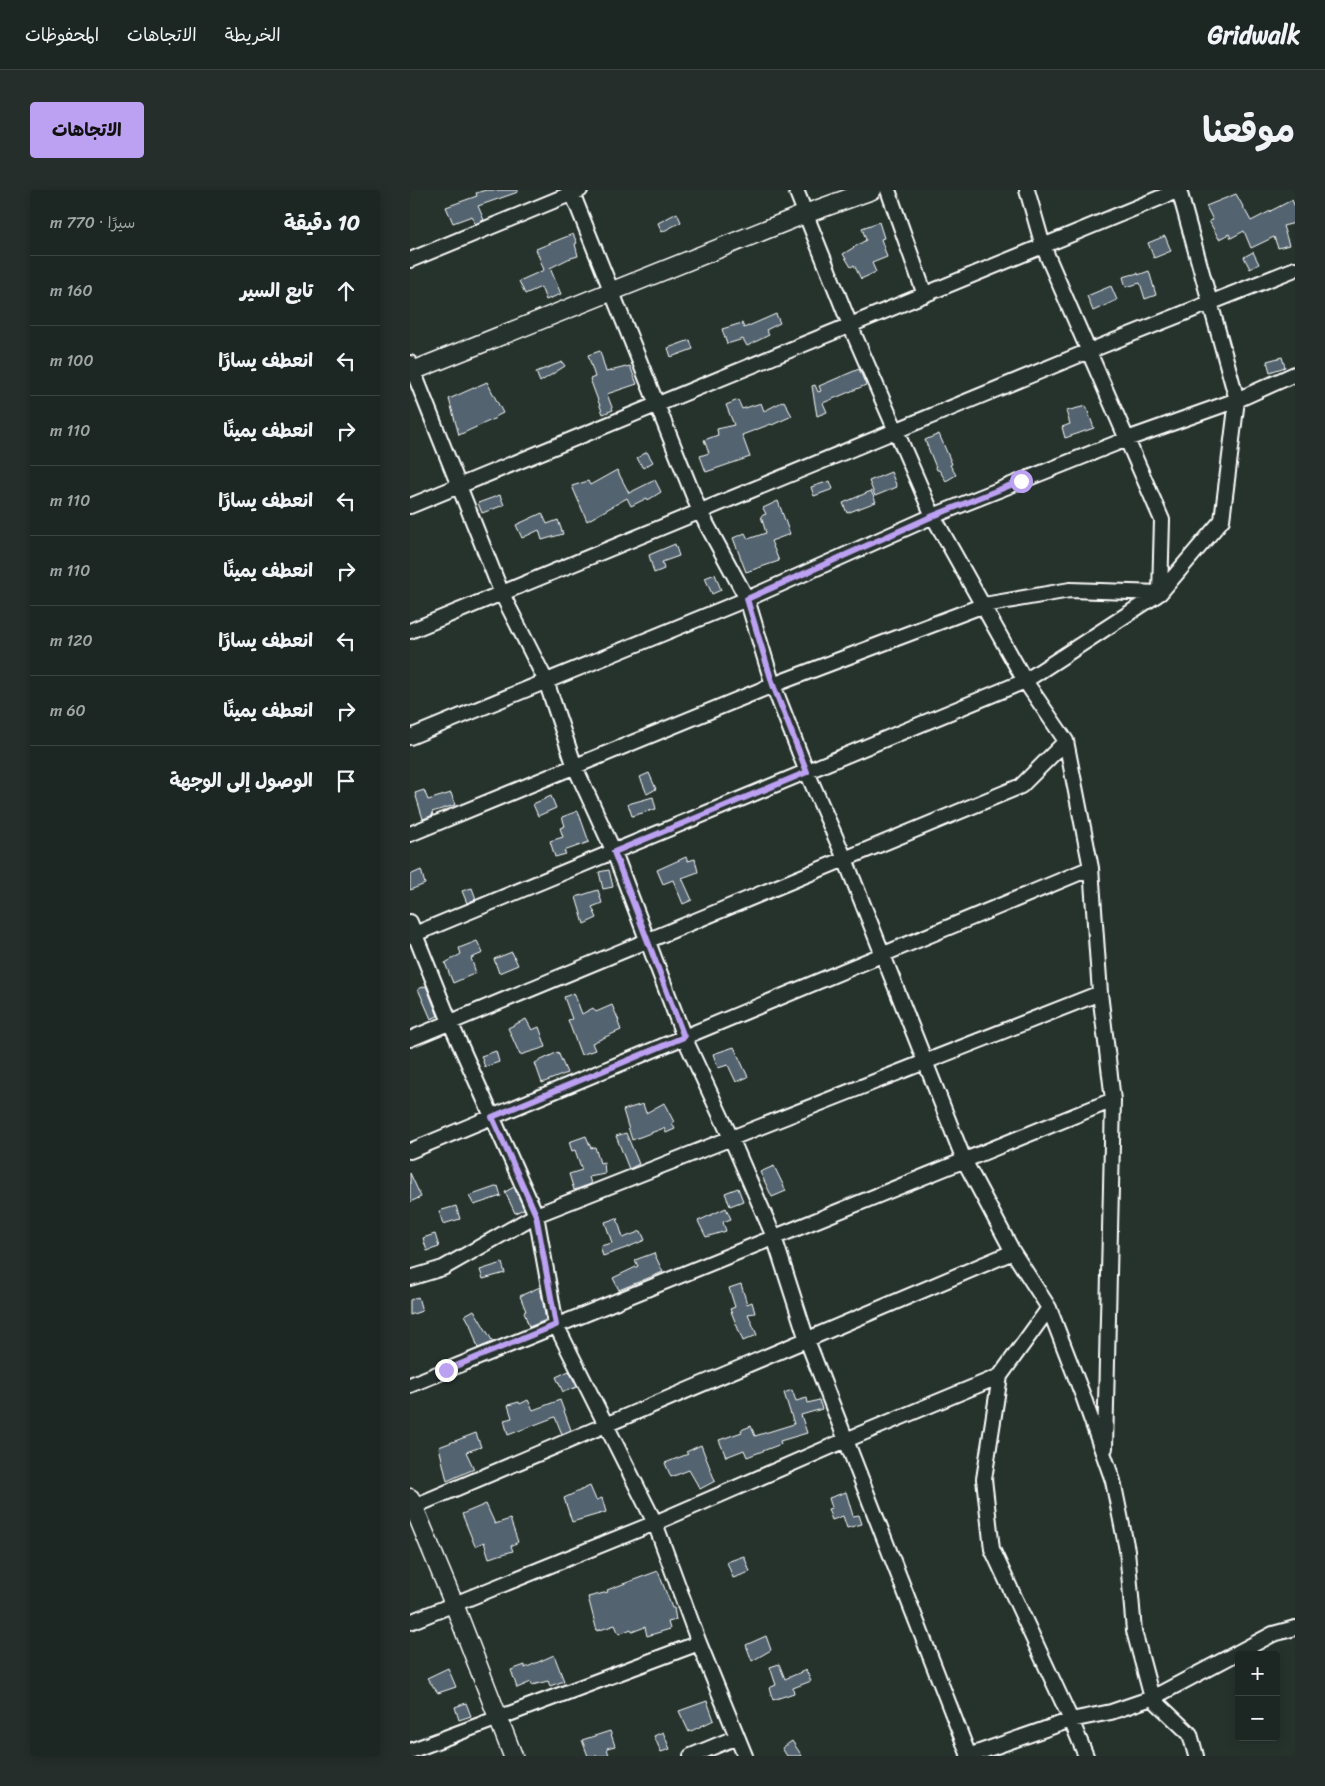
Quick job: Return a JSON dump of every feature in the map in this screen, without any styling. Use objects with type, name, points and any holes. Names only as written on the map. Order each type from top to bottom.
[{"type":"street","points":[[796,190],[850,325],[933,516],[1025,682],[1066,740],[1091,868],[1100,993],[1112,1100],[1105,1459]]},
{"type":"street","points":[[872,190],[805,214],[411,368],[502,594],[546,681],[575,767],[614,852],[684,1037],[774,1237],[806,1340],[968,1756],[1071,1720],[1111,1712],[1152,1698],[1273,1634],[1295,1628]]},
{"type":"street","points":[[888,190],[925,294]]},
{"type":"street","points":[[1027,190],[1044,246],[1162,520],[1160,593]]},
{"type":"street","points":[[410,506],[1179,190],[1237,400],[1222,520],[1160,593],[1025,682],[614,852],[411,931],[536,1215],[556,1325],[655,1523],[698,1643],[745,1756]]},
{"type":"street","points":[[410,260],[574,191],[700,512],[747,599],[773,685],[807,772],[845,859],[964,1160],[1013,1252],[1050,1308],[1113,1481],[1127,1550],[1134,1631],[1152,1698],[1190,1734],[1196,1756]]},
{"type":"street","points":[[410,631],[1089,350],[1295,269]]},
{"type":"street","points":[[410,737],[747,599],[933,516],[1127,438],[1237,400],[1295,374]]},
{"type":"street","points":[[410,834],[773,685],[984,605],[1070,590],[1160,593]]},
{"type":"street","points":[[410,1039],[1022,786],[1066,740]]},
{"type":"street","points":[[410,1151],[1091,868]]},
{"type":"street","points":[[410,1278],[443,1268],[536,1215],[1100,993]]},
{"type":"street","points":[[410,1385],[1112,1100]]},
{"type":"street","points":[[513,1756],[454,1604],[411,1504],[607,1425],[1013,1252]]},
{"type":"street","points":[[1050,1308],[1000,1376],[984,1479],[992,1549],[1086,1756]]},
{"type":"street","points":[[410,1622],[655,1523],[1000,1376]]},
{"type":"street","points":[[410,1751],[698,1643]]},
{"type":"street","points":[[691,1756],[737,1737]]},
{"type":"building","points":[[486,190],[518,190],[518,192],[478,206],[484,220],[475,224],[472,216],[453,223],[446,207],[477,196],[476,193]]},
{"type":"building","points":[[1236,194],[1251,221],[1292,200],[1295,207],[1295,223],[1283,226],[1289,245],[1278,248],[1274,237],[1251,248],[1244,231],[1231,238],[1229,234],[1219,239],[1209,221],[1213,220],[1206,206]]},
{"type":"building","points":[[677,213],[681,222],[662,232],[658,223]]},
{"type":"building","points":[[879,222],[884,238],[881,239],[887,257],[872,263],[876,272],[861,279],[854,265],[851,267],[843,254],[866,240],[862,228]]},
{"type":"building","points":[[573,234],[577,243],[575,244],[578,256],[550,268],[561,294],[546,300],[541,287],[525,294],[519,281],[544,270],[536,249]]},
{"type":"building","points":[[1165,236],[1171,251],[1154,258],[1148,243]]},
{"type":"building","points":[[1253,252],[1259,264],[1250,269],[1244,257]]},
{"type":"building","points":[[1149,271],[1156,295],[1145,299],[1140,283],[1126,287],[1123,277]]},
{"type":"building","points":[[1111,286],[1117,300],[1093,311],[1087,296]]},
{"type":"building","points":[[776,314],[780,323],[766,330],[769,335],[747,346],[743,339],[727,344],[722,329],[742,323],[744,328]]},
{"type":"building","points":[[690,340],[693,349],[671,357],[668,348]]},
{"type":"building","points":[[600,351],[606,372],[630,366],[637,384],[607,394],[613,410],[603,414],[590,379],[595,377],[588,355]]},
{"type":"building","points":[[1282,357],[1285,367],[1270,372],[1267,361]]},
{"type":"building","points":[[562,362],[565,366],[540,382],[536,372]]},
{"type":"building","points":[[859,369],[866,385],[823,403],[827,412],[817,416],[812,386],[815,385],[818,392],[821,391],[819,386]]},
{"type":"building","points":[[487,382],[503,413],[459,435],[449,399]]},
{"type":"building","points":[[738,400],[742,409],[761,403],[764,411],[784,401],[792,416],[742,435],[750,457],[706,472],[700,456],[709,453],[704,440],[718,435],[717,429],[734,425],[726,405]]},
{"type":"building","points":[[1086,406],[1094,428],[1065,438],[1062,427],[1070,424],[1066,411]]},
{"type":"building","points":[[939,434],[952,464],[950,465],[956,475],[946,481],[939,470],[937,470],[925,440]]},
{"type":"building","points":[[647,452],[653,462],[643,468],[637,458]]},
{"type":"building","points":[[617,470],[629,493],[655,480],[661,492],[648,500],[647,498],[631,506],[627,498],[587,521],[572,486],[588,481],[590,485]]},
{"type":"building","points":[[891,472],[897,487],[875,496],[869,481]]},
{"type":"building","points":[[830,481],[833,489],[814,496],[811,487]]},
{"type":"building","points":[[871,491],[876,502],[847,513],[843,503]]},
{"type":"building","points":[[500,495],[504,505],[482,513],[478,503]]},
{"type":"building","points":[[778,501],[790,534],[771,541],[779,561],[746,572],[733,538],[745,533],[748,539],[766,533],[761,516],[766,514],[763,508]]},
{"type":"building","points":[[542,513],[547,524],[558,520],[563,534],[542,540],[539,530],[522,538],[516,525]]},
{"type":"building","points":[[675,544],[679,556],[662,562],[664,569],[654,573],[649,555]]},
{"type":"building","points":[[715,574],[721,590],[712,594],[705,578]]},
{"type":"building","points":[[649,773],[656,789],[647,794],[640,777]]},
{"type":"building","points":[[424,790],[428,800],[451,793],[455,805],[432,812],[433,815],[423,819],[415,793]]},
{"type":"building","points":[[551,796],[556,808],[538,816],[533,804]]},
{"type":"building","points":[[653,797],[656,809],[632,816],[628,804]]},
{"type":"building","points":[[578,811],[589,842],[564,851],[566,854],[555,857],[550,841],[563,837],[560,828],[565,826],[562,817]]},
{"type":"building","points":[[686,857],[688,861],[695,859],[698,872],[682,878],[692,900],[683,904],[673,880],[663,884],[657,870]]},
{"type":"building","points":[[421,870],[425,884],[410,890],[410,875]]},
{"type":"building","points":[[609,870],[613,887],[603,889],[599,872]]},
{"type":"building","points":[[472,888],[476,899],[467,903],[462,891]]},
{"type":"building","points":[[598,890],[602,903],[592,907],[597,918],[584,924],[576,897]]},
{"type":"building","points":[[477,941],[483,953],[471,958],[476,973],[453,983],[445,963],[461,954],[459,948]]},
{"type":"building","points":[[512,952],[518,965],[499,973],[494,959]]},
{"type":"building","points":[[426,986],[438,1016],[431,1019],[418,989]]},
{"type":"building","points":[[574,993],[582,1014],[593,1008],[596,1012],[612,1005],[621,1030],[592,1043],[595,1050],[581,1055],[568,1020],[572,1019],[564,997]]},
{"type":"building","points":[[526,1019],[532,1030],[539,1027],[546,1047],[520,1055],[508,1028]]},
{"type":"building","points":[[734,1047],[748,1077],[736,1082],[728,1065],[718,1068],[713,1054]]},
{"type":"building","points":[[496,1051],[499,1062],[485,1067],[481,1056]]},
{"type":"building","points":[[558,1052],[567,1073],[542,1083],[535,1063]]},
{"type":"building","points":[[664,1103],[674,1122],[672,1123],[675,1129],[666,1133],[664,1128],[632,1140],[623,1110],[643,1104],[646,1113]]},
{"type":"building","points":[[626,1133],[639,1164],[629,1169],[616,1136]]},
{"type":"building","points":[[586,1136],[591,1148],[595,1147],[600,1163],[604,1162],[605,1174],[589,1177],[591,1184],[574,1190],[569,1174],[582,1170],[575,1150],[572,1151],[569,1142]]},
{"type":"building","points":[[774,1166],[786,1191],[772,1197],[760,1172]]},
{"type":"building","points":[[410,1173],[421,1197],[410,1202]]},
{"type":"building","points":[[498,1186],[501,1196],[474,1205],[469,1196]]},
{"type":"building","points":[[514,1187],[524,1209],[515,1213],[505,1192]]},
{"type":"building","points":[[738,1188],[743,1201],[730,1206],[725,1193]]},
{"type":"building","points":[[456,1206],[460,1219],[443,1224],[439,1211]]},
{"type":"building","points":[[726,1208],[731,1219],[723,1222],[726,1231],[706,1237],[698,1221]]},
{"type":"building","points":[[617,1218],[623,1238],[641,1231],[645,1240],[603,1256],[600,1246],[612,1243],[605,1222]]},
{"type":"building","points":[[435,1234],[439,1247],[427,1251],[423,1238]]},
{"type":"building","points":[[654,1253],[663,1272],[619,1290],[613,1278],[638,1266],[635,1260]]},
{"type":"building","points":[[502,1263],[505,1273],[483,1279],[480,1270]]},
{"type":"building","points":[[741,1284],[747,1304],[752,1302],[755,1313],[748,1314],[757,1335],[743,1341],[730,1309],[735,1307],[729,1288]]},
{"type":"building","points":[[540,1287],[546,1320],[529,1327],[524,1312],[526,1311],[520,1296]]},
{"type":"building","points":[[418,1297],[422,1311],[410,1315],[410,1300]]},
{"type":"building","points":[[474,1310],[493,1342],[478,1348],[465,1315]]},
{"type":"building","points":[[569,1371],[577,1387],[563,1392],[556,1377]]},
{"type":"building","points":[[792,1390],[796,1401],[807,1398],[808,1403],[819,1400],[822,1409],[801,1415],[807,1433],[780,1441],[781,1444],[747,1457],[744,1450],[726,1457],[719,1440],[742,1432],[741,1430],[751,1426],[755,1436],[794,1424],[784,1393]]},
{"type":"building","points":[[528,1400],[533,1410],[560,1400],[571,1430],[562,1434],[555,1417],[508,1435],[504,1420],[512,1418],[508,1405],[519,1402],[520,1404]]},
{"type":"building","points":[[476,1433],[481,1447],[466,1452],[474,1469],[447,1481],[439,1447]]},
{"type":"building","points":[[701,1445],[715,1481],[700,1489],[689,1470],[671,1477],[665,1463],[688,1454],[686,1452]]},
{"type":"building","points":[[590,1486],[596,1500],[602,1498],[606,1512],[572,1522],[564,1498]]},
{"type":"building","points":[[846,1492],[853,1516],[859,1515],[862,1524],[847,1528],[843,1516],[832,1520],[828,1509],[832,1508],[829,1498]]},
{"type":"building","points":[[486,1504],[495,1524],[510,1519],[518,1542],[511,1546],[513,1551],[489,1558],[484,1542],[475,1546],[462,1514]]},
{"type":"building","points":[[744,1556],[750,1572],[733,1578],[727,1562]]},
{"type":"building","points":[[658,1571],[672,1608],[674,1608],[676,1620],[668,1622],[670,1629],[647,1636],[645,1627],[632,1632],[631,1629],[619,1634],[615,1625],[597,1631],[588,1597],[608,1592],[607,1590]]},
{"type":"building","points":[[766,1636],[771,1650],[752,1661],[746,1645]]},
{"type":"building","points":[[554,1655],[564,1681],[550,1686],[548,1681],[532,1685],[531,1682],[517,1688],[511,1670],[525,1665],[525,1668]]},
{"type":"building","points":[[779,1664],[785,1679],[806,1670],[811,1681],[793,1688],[794,1693],[773,1700],[769,1688],[776,1685],[770,1667]]},
{"type":"building","points":[[448,1668],[456,1687],[438,1693],[427,1678]]},
{"type":"building","points":[[707,1701],[714,1720],[689,1732],[679,1711]]},
{"type":"building","points":[[466,1703],[471,1716],[459,1720],[455,1707]]},
{"type":"building","points":[[610,1731],[615,1746],[607,1748],[609,1756],[588,1756],[582,1740]]},
{"type":"building","points":[[663,1732],[670,1749],[661,1752],[654,1736]]},
{"type":"building","points":[[792,1741],[802,1756],[787,1756],[782,1748]]},
{"type":"route","points":[[446,1370],[556,1325],[536,1215],[492,1117],[684,1037],[614,852],[807,772],[773,685],[747,599],[933,516],[1021,481]]}]
